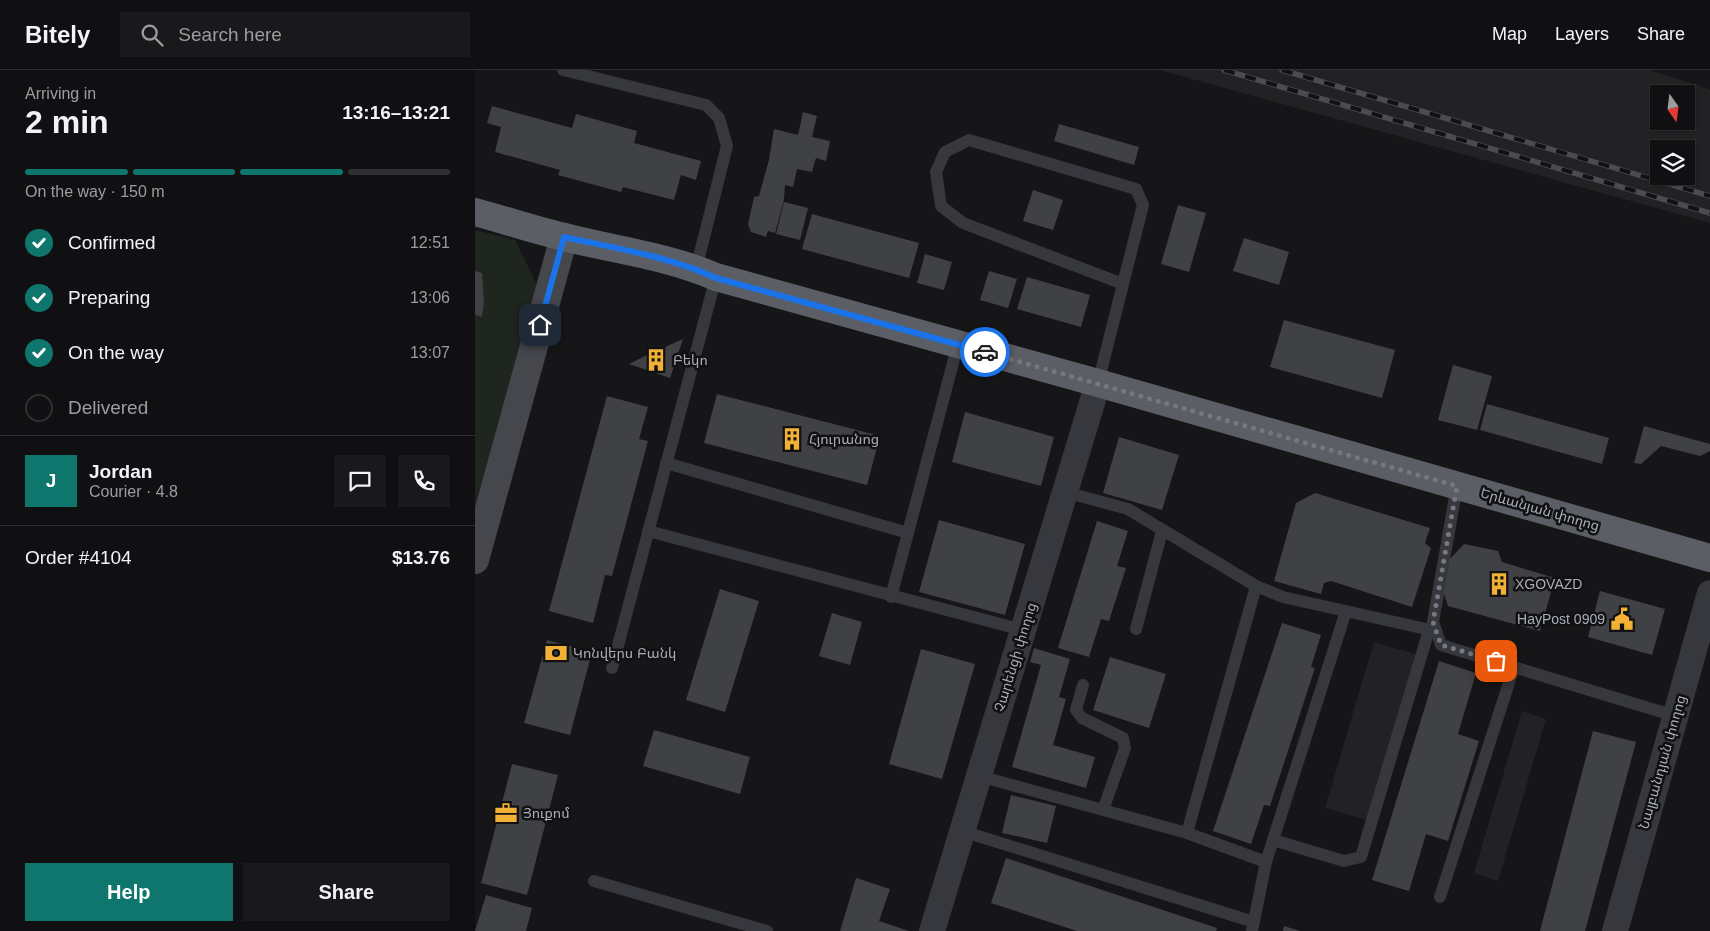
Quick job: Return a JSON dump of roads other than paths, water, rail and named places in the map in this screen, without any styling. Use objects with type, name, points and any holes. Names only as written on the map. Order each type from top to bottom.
[{"type":"highway","name":"Երևանյան փողոց","points":[[475,212],[564,237],[649,256],[1710,558]]},
{"type":"main road","points":[[475,560],[564,237]]},
{"type":"street","name":"Չարենցի փողոց","points":[[932,931],[1098,383]]},
{"type":"street","name":"Նալբանդյան փողոց","points":[[1615,931],[1710,593]]},
{"type":"lane","points":[[563,70],[706,105],[719,118],[727,146],[706,273],[666,462],[612,668]]},
{"type":"lane","points":[[1098,383],[1143,205],[1136,189],[969,140],[945,152],[936,172],[941,206],[963,223],[1123,284]]},
{"type":"lane","points":[[891,597],[958,344]]},
{"type":"lane","points":[[666,462],[908,533]]},
{"type":"lane","points":[[1273,840],[1344,861],[1361,857],[1432,631],[1457,486]]},
{"type":"lane","points":[[1065,492],[1128,509],[1256,586],[1283,597],[1432,631],[1441,645],[1675,716]]},
{"type":"lane","points":[[648,531],[891,597],[1023,630]]},
{"type":"lane","points":[[1135,629],[1162,531]]},
{"type":"lane","points":[[1187,834],[1256,586]]},
{"type":"lane","points":[[962,831],[1253,927],[1266,862],[1346,611]]},
{"type":"lane","points":[[1440,897],[1514,667]]},
{"type":"lane","points":[[1083,685],[1076,710],[1082,718],[1123,738],[1125,748],[1103,810]]},
{"type":"lane","points":[[979,776],[1187,834],[1266,862]]},
{"type":"lane","points":[[593,881],[767,931]]},
{"type":"railway","points":[[1224,70],[1710,213]]},
{"type":"railway","points":[[1282,70],[1710,196]]},
{"type":"place","name":"Բեկո","points":[[656,360]]},
{"type":"place","name":"Հյուրանոց","points":[[792,439]]},
{"type":"place","name":"XGOVAZD","points":[[1499,584]]},
{"type":"place","name":"HayPost 0909","points":[[1622,619]]},
{"type":"place","name":"Կոնվերս Բանկ","points":[[556,653]]},
{"type":"place","name":"Յուքոմ","points":[[506,813]]}]
